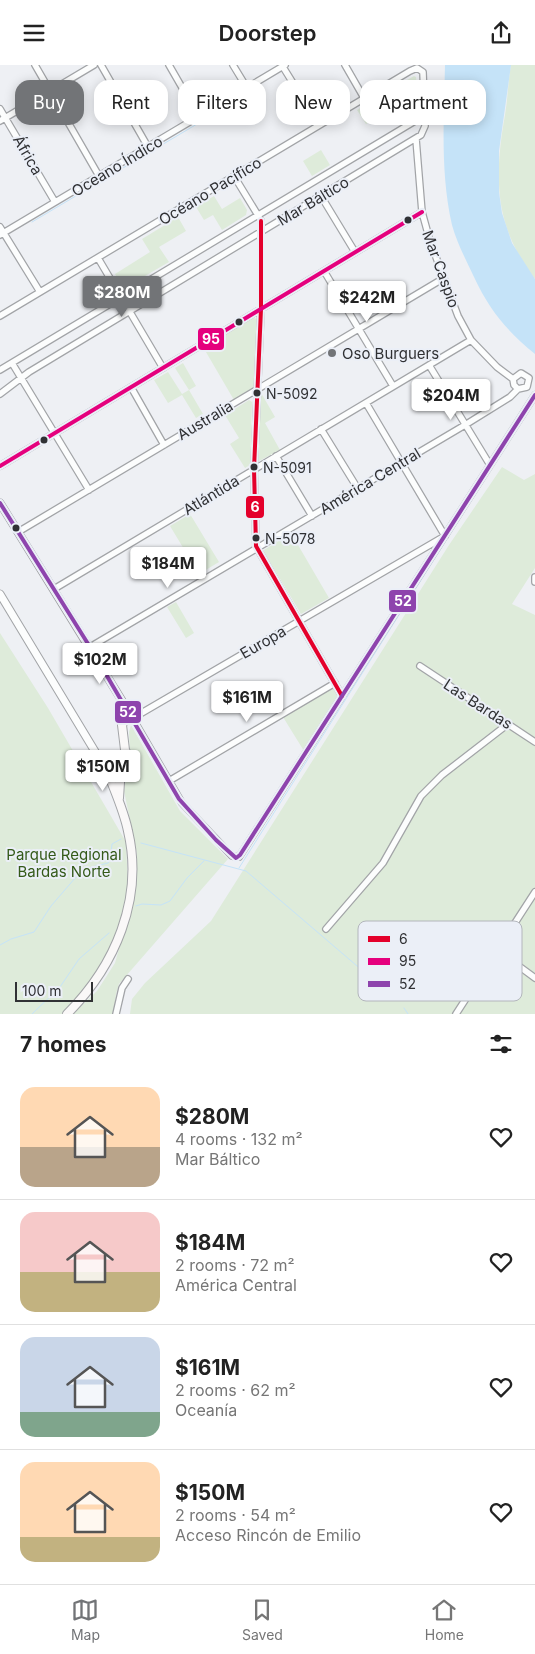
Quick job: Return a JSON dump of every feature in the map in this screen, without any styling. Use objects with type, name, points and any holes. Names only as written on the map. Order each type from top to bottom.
[{"type":"main road","points":[[120,803],[120,782],[126,752],[122,725],[131,715]]},
{"type":"main road","points":[[67,1014],[101,976],[116,947],[126,915],[132,883],[132,857],[128,831],[120,803],[108,773],[122,761],[126,752]]},
{"type":"street","points":[[35,65],[44,80]]},
{"type":"street","points":[[69,80],[94,65]]},
{"type":"street","points":[[101,65],[148,147]]},
{"type":"street","points":[[169,65],[178,81]]},
{"type":"street","points":[[233,65],[242,80]]},
{"type":"street","points":[[345,65],[360,91]]},
{"type":"street","points":[[284,66],[292,80]]},
{"type":"street","name":"Oceano Índico","points":[[260,80],[284,66]]},
{"type":"street","name":"Océano Pacífico","points":[[390,80],[408,68],[420,69],[424,80]]},
{"type":"street","name":"África","points":[[0,109],[3,119],[55,202]]},
{"type":"street","points":[[3,119],[15,112]]},
{"type":"street","points":[[70,125],[99,176]]},
{"type":"street","name":"Oceano Índico","points":[[2,234],[185,125]]},
{"type":"street","name":"Océano Pacífico","points":[[0,316],[319,125]]},
{"type":"street","name":"Mar Báltico","points":[[0,370],[121,297],[259,218],[409,125]]},
{"type":"street","name":"Mar Báltico","points":[[0,394],[22,378],[130,311],[416,139],[423,134],[424,125]]},
{"type":"street","name":"Mar Caspio","points":[[416,139],[422,212],[458,316],[471,340],[497,367],[513,379],[514,385],[518,389]]},
{"type":"street","points":[[234,176],[259,218],[262,231],[254,469],[256,548],[342,696]]},
{"type":"street","points":[[321,196],[355,252]]},
{"type":"street","points":[[0,466],[422,212]]},
{"type":"street","points":[[259,218],[271,226]]},
{"type":"street","points":[[0,227],[2,234],[40,292]]},
{"type":"street","points":[[98,257],[163,368]]},
{"type":"street","points":[[324,271],[393,386]]},
{"type":"street","name":"Australia","points":[[18,532],[444,278]]},
{"type":"street","name":"Atlántida","points":[[54,589],[471,340]]},
{"type":"street","points":[[12,363],[88,490]]},
{"type":"street","points":[[429,365],[490,465]]},
{"type":"street","points":[[513,379],[516,375],[523,373],[532,381],[525,389],[518,389]]},
{"type":"street","points":[[131,387],[164,445]]},
{"type":"street","name":"América Central","points":[[90,647],[402,463],[510,397],[518,389]]},
{"type":"street","points":[[0,503],[90,647],[186,808],[236,858],[240,855],[535,395]]},
{"type":"street","points":[[366,403],[445,536]]},
{"type":"street","points":[[321,429],[358,489]]},
{"type":"street","points":[[276,456],[312,516]]},
{"type":"street","name":"Europa","points":[[131,715],[299,621],[445,536]]},
{"type":"street","points":[[0,594],[108,773]]},
{"type":"street","name":"Las Bardas","points":[[420,666],[535,742]]},
{"type":"street","points":[[169,781],[335,683]]},
{"type":"street","points":[[326,929],[383,863],[421,796],[442,775],[508,724]]},
{"type":"street","points":[[515,921],[535,891]]},
{"type":"street","points":[[522,969],[535,978]]},
{"type":"street","points":[[116,1014],[122,988],[128,979]]},
{"type":"street","points":[[456,1014],[464,1001]]},
{"type":"green space","points":[[511,65],[535,65],[535,279],[521,260],[511,240],[500,201],[499,159]]},
{"type":"green space","points":[[414,76],[416,77],[416,80],[407,80]]},
{"type":"green space","points":[[321,150],[330,165],[312,176],[303,161]]},
{"type":"green space","points":[[214,196],[222,209],[240,198],[247,210],[246,215],[222,230],[213,215],[204,220],[196,207]]},
{"type":"green space","points":[[178,217],[186,231],[159,247],[169,262],[126,287],[123,286],[115,274],[150,252],[142,239]]},
{"type":"green space","points":[[253,318],[258,319],[256,383],[252,389],[234,400],[203,347]]},
{"type":"green space","points":[[183,363],[196,386],[189,390],[175,368]]},
{"type":"green space","points":[[168,372],[182,394],[189,390],[203,414],[196,418],[182,395],[168,403],[154,380]]},
{"type":"green space","points":[[260,391],[275,417],[265,423],[280,450],[259,461]]},
{"type":"green space","points":[[249,400],[252,402],[250,465],[245,468],[230,444],[239,438],[225,415]]},
{"type":"green space","points":[[502,467],[524,480],[535,474],[535,568],[512,604],[535,615],[535,1014],[130,1014],[132,999],[145,983],[211,921],[449,545]]},
{"type":"green space","points":[[190,514],[219,562],[199,574],[170,526]]},
{"type":"green space","points":[[291,533],[329,598],[301,614],[264,552],[264,550]]},
{"type":"green space","points":[[176,602],[194,633],[186,638],[167,607]]},
{"type":"green space","name":"Parque Regional Bardas Norte","points":[[0,633],[48,708],[126,842],[128,888],[119,932],[107,958],[81,995],[62,1014],[0,1014]]},
{"type":"green space","points":[[334,686],[340,695],[304,751],[283,717]]},
{"type":"green space","points":[[131,725],[180,811],[228,859],[119,984],[114,1014],[73,1014],[97,991],[115,963],[136,887],[137,854],[124,791],[130,753],[129,732]]},
{"type":"water","points":[[445,65],[511,65],[499,151],[499,192],[502,213],[512,243],[535,279],[535,354],[515,337],[486,300],[454,232],[448,205],[444,165],[444,125],[486,125],[486,80],[445,80]]},
{"type":"waterway","points":[[32,222],[195,125]]},
{"type":"waterway","points":[[239,868],[535,400]]},
{"type":"waterway","points":[[0,945],[11,939],[34,932],[51,906],[76,877],[92,867],[110,861],[112,844],[121,839]]},
{"type":"waterway","points":[[141,843],[246,871],[358,967]]},
{"type":"waterway","points":[[136,906],[142,904],[161,905],[170,901],[187,878],[204,861]]},
{"type":"waterway","points":[[32,1014],[60,987],[79,959],[109,933]]},
{"type":"waterway","points":[[404,1008],[408,1014]]},
{"type":"transit line","name":"95","points":[[0,466],[422,212]]},
{"type":"transit line","name":"6","points":[[261,221],[261,309],[254,469],[256,546],[342,696]]},
{"type":"transit line","name":"52","points":[[0,503],[90,647],[179,799],[216,840],[236,858],[240,855],[535,395]]},
{"type":"place","name":"Oso Burguers","points":[[332,353]]},
{"type":"place","name":"N-5092","points":[[257,393]]},
{"type":"place","name":"N-5091","points":[[254,467]]},
{"type":"place","name":"N-5078","points":[[256,538]]}]
